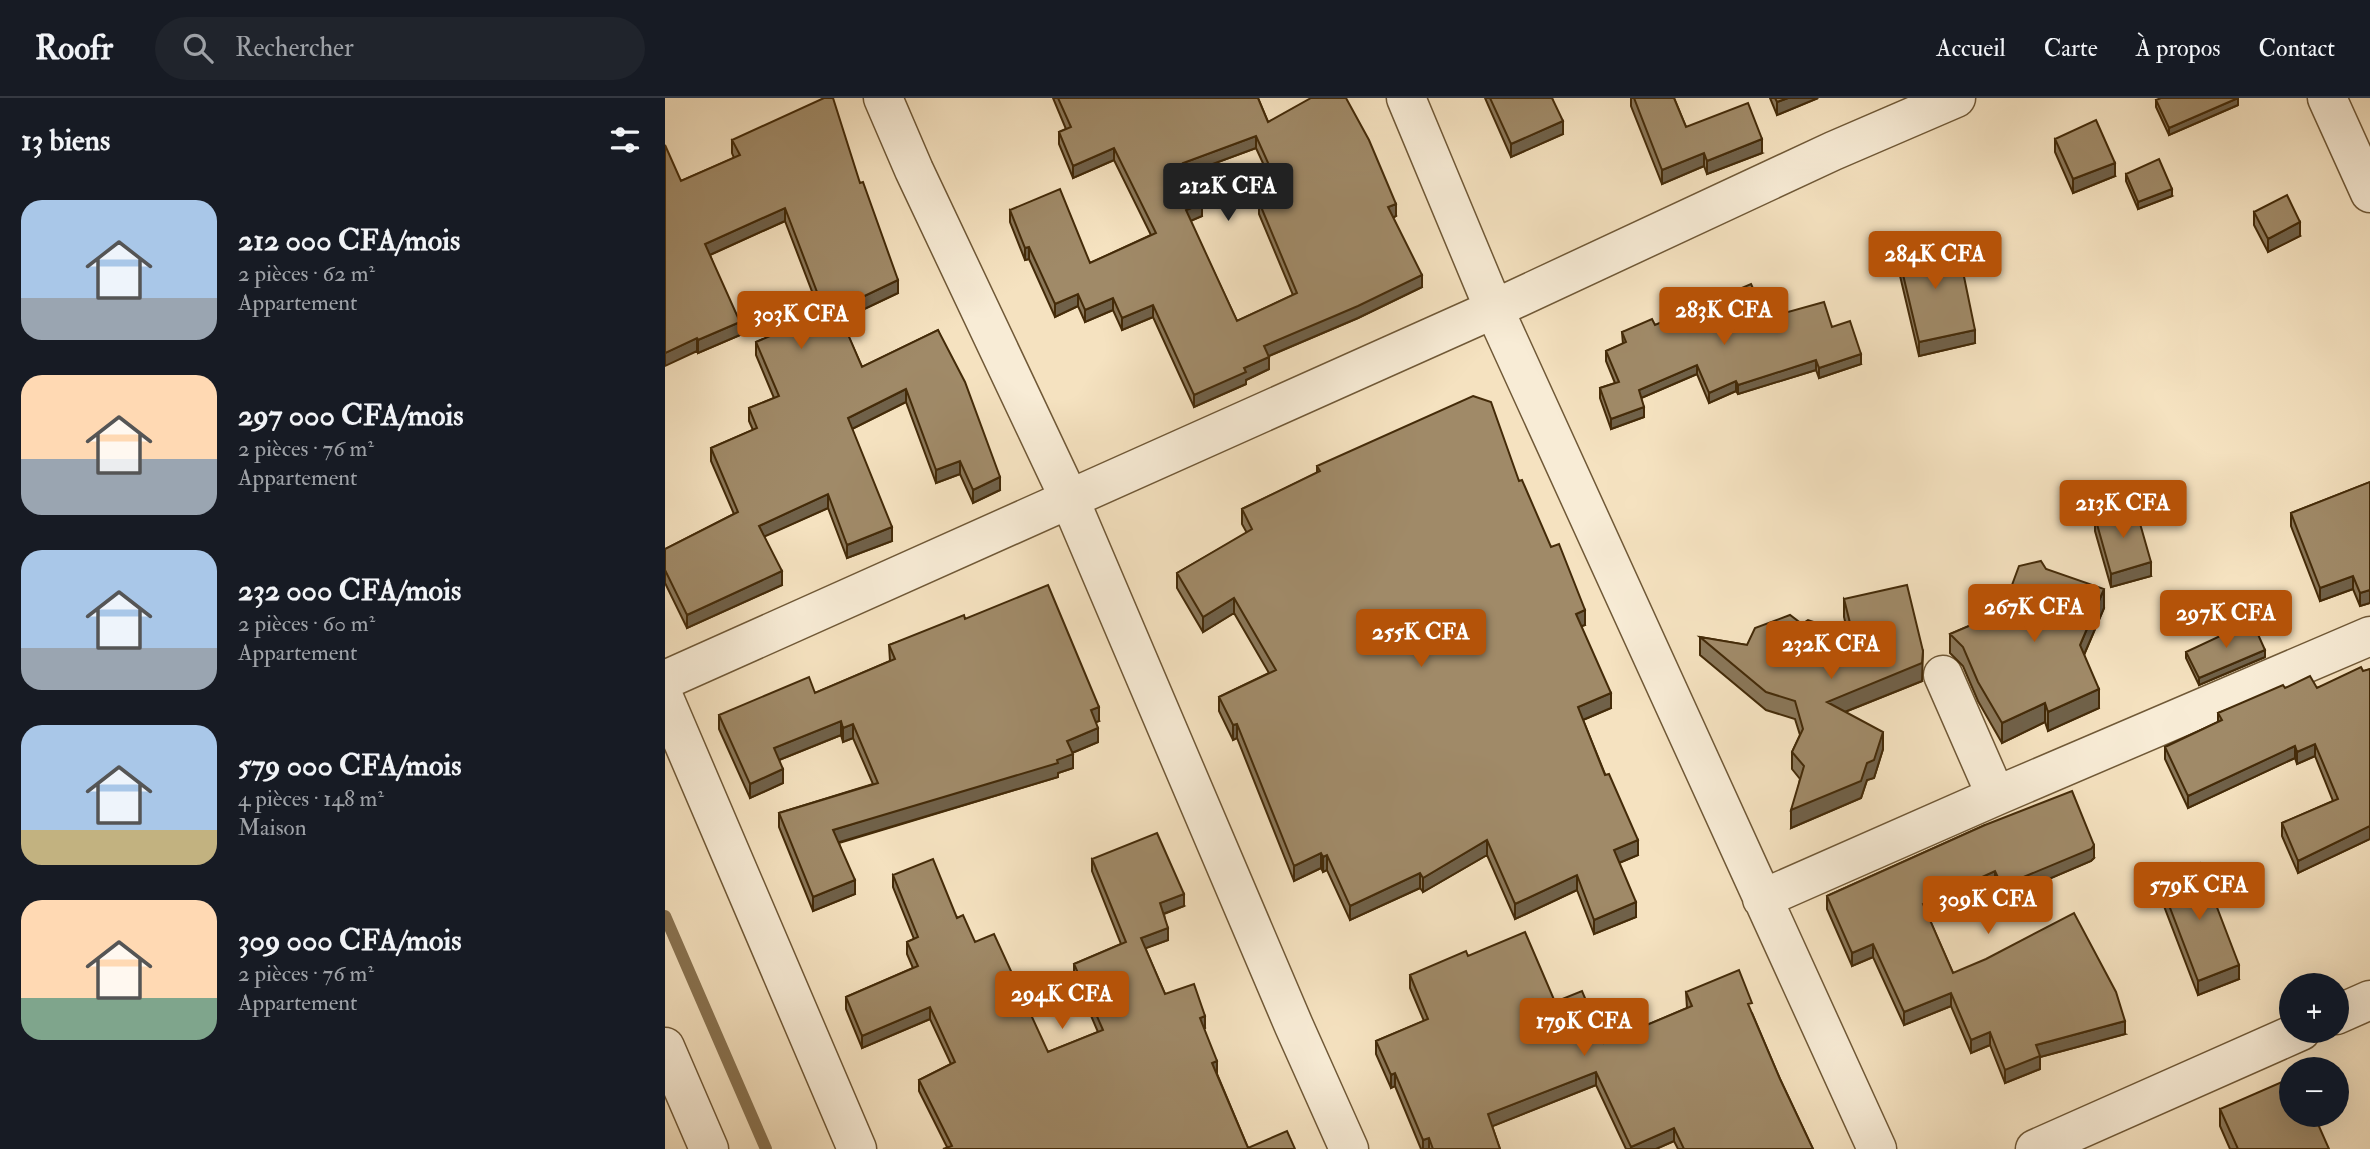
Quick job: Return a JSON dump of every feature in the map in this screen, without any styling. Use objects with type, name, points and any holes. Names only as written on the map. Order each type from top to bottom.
[{"type":"street","points":[[883,98],[914,170],[1069,498],[1349,1149]]},
{"type":"street","points":[[1406,98],[1494,309],[1877,1149]]},
{"type":"street","points":[[665,680],[1494,309],[1833,151],[1956,98]]},
{"type":"street","points":[[2327,98],[2370,193]]},
{"type":"street","points":[[1762,899],[2370,636]]},
{"type":"street","points":[[1943,675],[1996,796]]},
{"type":"street","points":[[665,699],[857,1149]]},
{"type":"street","points":[[2349,1009],[2370,1000]]},
{"type":"street","points":[[2035,1149],[2279,1041]]},
{"type":"street","points":[[665,1047],[709,1149]]},
{"type":"building","points":[[824,98],[833,98],[860,183],[863,182],[898,280],[837,309],[862,367],[938,330],[965,382],[1000,477],[973,490],[960,461],[936,470],[906,389],[848,418],[892,527],[847,545],[828,494],[759,526],[782,571],[687,615],[665,570],[665,549],[738,512],[711,448],[757,428],[749,408],[779,396],[756,342],[825,313],[785,208],[705,244],[740,322],[665,353],[665,145],[681,181],[740,155],[732,140]]},
{"type":"building","points":[[1058,98],[1258,98],[1268,122],[1311,98],[1346,98],[1369,140],[1396,204],[1388,207],[1422,275],[1264,346],[1269,357],[1244,368],[1246,372],[1194,395],[1153,305],[1122,318],[1113,298],[1085,310],[1078,294],[1055,304],[1029,247],[1025,248],[1010,210],[1060,189],[1090,263],[1156,233],[1114,148],[1073,166],[1059,132],[1071,127]],"holes":[[[1256,136],[1282,194],[1259,202],[1297,293],[1237,321],[1186,210],[1202,204],[1183,163]]]},
{"type":"building","points":[[1490,98],[1552,98],[1563,121],[1511,144]]},
{"type":"building","points":[[1634,98],[1674,98],[1686,127],[1748,103],[1762,139],[1707,161],[1704,153],[1662,170]]},
{"type":"building","points":[[2238,98],[2169,128],[2156,100]]},
{"type":"building","points":[[2096,120],[2115,163],[2073,179],[2055,139]]},
{"type":"building","points":[[2159,159],[2172,189],[2138,202],[2126,174]]},
{"type":"building","points":[[2287,195],[2300,222],[2268,239],[2254,212]]},
{"type":"building","points":[[1939,236],[1947,271],[1962,267],[1975,330],[1919,342],[1896,245]]},
{"type":"building","points":[[1751,284],[1766,318],[1824,302],[1832,327],[1850,321],[1861,354],[1819,368],[1816,360],[1738,385],[1736,381],[1709,393],[1697,365],[1639,390],[1644,407],[1611,419],[1600,388],[1619,382],[1606,351],[1626,342],[1622,332],[1652,319],[1655,325]]},
{"type":"building","points":[[1473,396],[1491,402],[1519,481],[1522,480],[1551,547],[1559,544],[1585,610],[1576,614],[1611,693],[1578,707],[1605,775],[1609,774],[1638,840],[1614,850],[1636,902],[1594,920],[1577,875],[1515,904],[1487,840],[1423,878],[1420,873],[1350,906],[1327,855],[1323,857],[1321,853],[1294,866],[1237,724],[1233,725],[1219,697],[1276,670],[1234,598],[1203,617],[1177,573],[1252,529],[1242,509],[1320,471],[1317,466]]},
{"type":"building","points":[[2370,482],[2370,590],[2360,593],[2353,576],[2320,588],[2291,513]]},
{"type":"building","points":[[2135,506],[2151,562],[2111,574],[2095,517]]},
{"type":"building","points":[[2041,561],[2046,569],[2104,589],[2080,645],[2099,689],[2048,712],[2045,703],[2002,723],[1978,682],[1963,647],[1950,634],[2002,612],[2019,566]]},
{"type":"building","points":[[1048,585],[1099,707],[1091,710],[1098,728],[1067,741],[1073,754],[1057,760],[1058,763],[833,830],[855,880],[813,897],[779,813],[878,783],[853,724],[843,728],[841,721],[774,748],[783,769],[750,784],[719,715],[809,677],[815,693],[895,659],[889,645],[964,615],[965,619]]},
{"type":"building","points":[[1907,585],[1923,651],[1922,663],[1827,702],[1883,732],[1874,760],[1867,763],[1861,781],[1791,810],[1804,766],[1792,752],[1803,729],[1795,701],[1766,692],[1700,637],[1747,645],[1755,628],[1790,615],[1802,624],[1808,620],[1853,635],[1844,599]]},
{"type":"building","points":[[2252,621],[2265,650],[2199,678],[2186,652]]},
{"type":"building","points":[[2361,667],[2363,671],[2370,669],[2370,826],[2298,861],[2282,823],[2338,799],[2315,744],[2297,752],[2295,746],[2188,796],[2165,747],[2222,720],[2218,713],[2283,685],[2285,688],[2310,676],[2317,688]]},
{"type":"building","points":[[2072,791],[2094,845],[2091,849],[2002,886],[1995,871],[1923,904],[1953,973],[1986,959],[2074,913],[2116,992],[2125,1021],[2036,1045],[2040,1056],[2005,1070],[1990,1032],[1971,1040],[1951,993],[1904,1012],[1873,944],[1852,953],[1827,896],[1985,825]]},
{"type":"building","points":[[1157,833],[1184,894],[1160,903],[1168,928],[1141,938],[1165,994],[1194,984],[1205,1016],[1200,1018],[1217,1061],[1212,1063],[1248,1148],[1287,1131],[1295,1149],[943,1149],[952,1146],[919,1080],[955,1062],[930,1007],[862,1036],[846,997],[918,966],[907,942],[918,937],[893,875],[933,859],[957,918],[963,915],[975,942],[994,934],[1048,1052],[1103,1030],[1074,964],[1126,942],[1092,859]]},
{"type":"building","points":[[2200,863],[2239,965],[2198,981],[2159,879]]},
{"type":"building","points":[[1525,932],[1555,1002],[1582,991],[1604,1043],[1692,1006],[1686,992],[1739,970],[1752,1003],[1748,1004],[1813,1149],[1684,1149],[1674,1128],[1631,1147],[1596,1072],[1488,1114],[1500,1149],[1433,1149],[1429,1138],[1423,1140],[1395,1073],[1391,1075],[1376,1041],[1428,1019],[1410,975],[1466,951],[1468,956]]},
{"type":"building","points":[[2279,1083],[2279,1127],[2319,1127],[2329,1149],[2238,1149],[2220,1109]]},
{"type":"waterway","points":[[665,916],[766,1149]]}]
